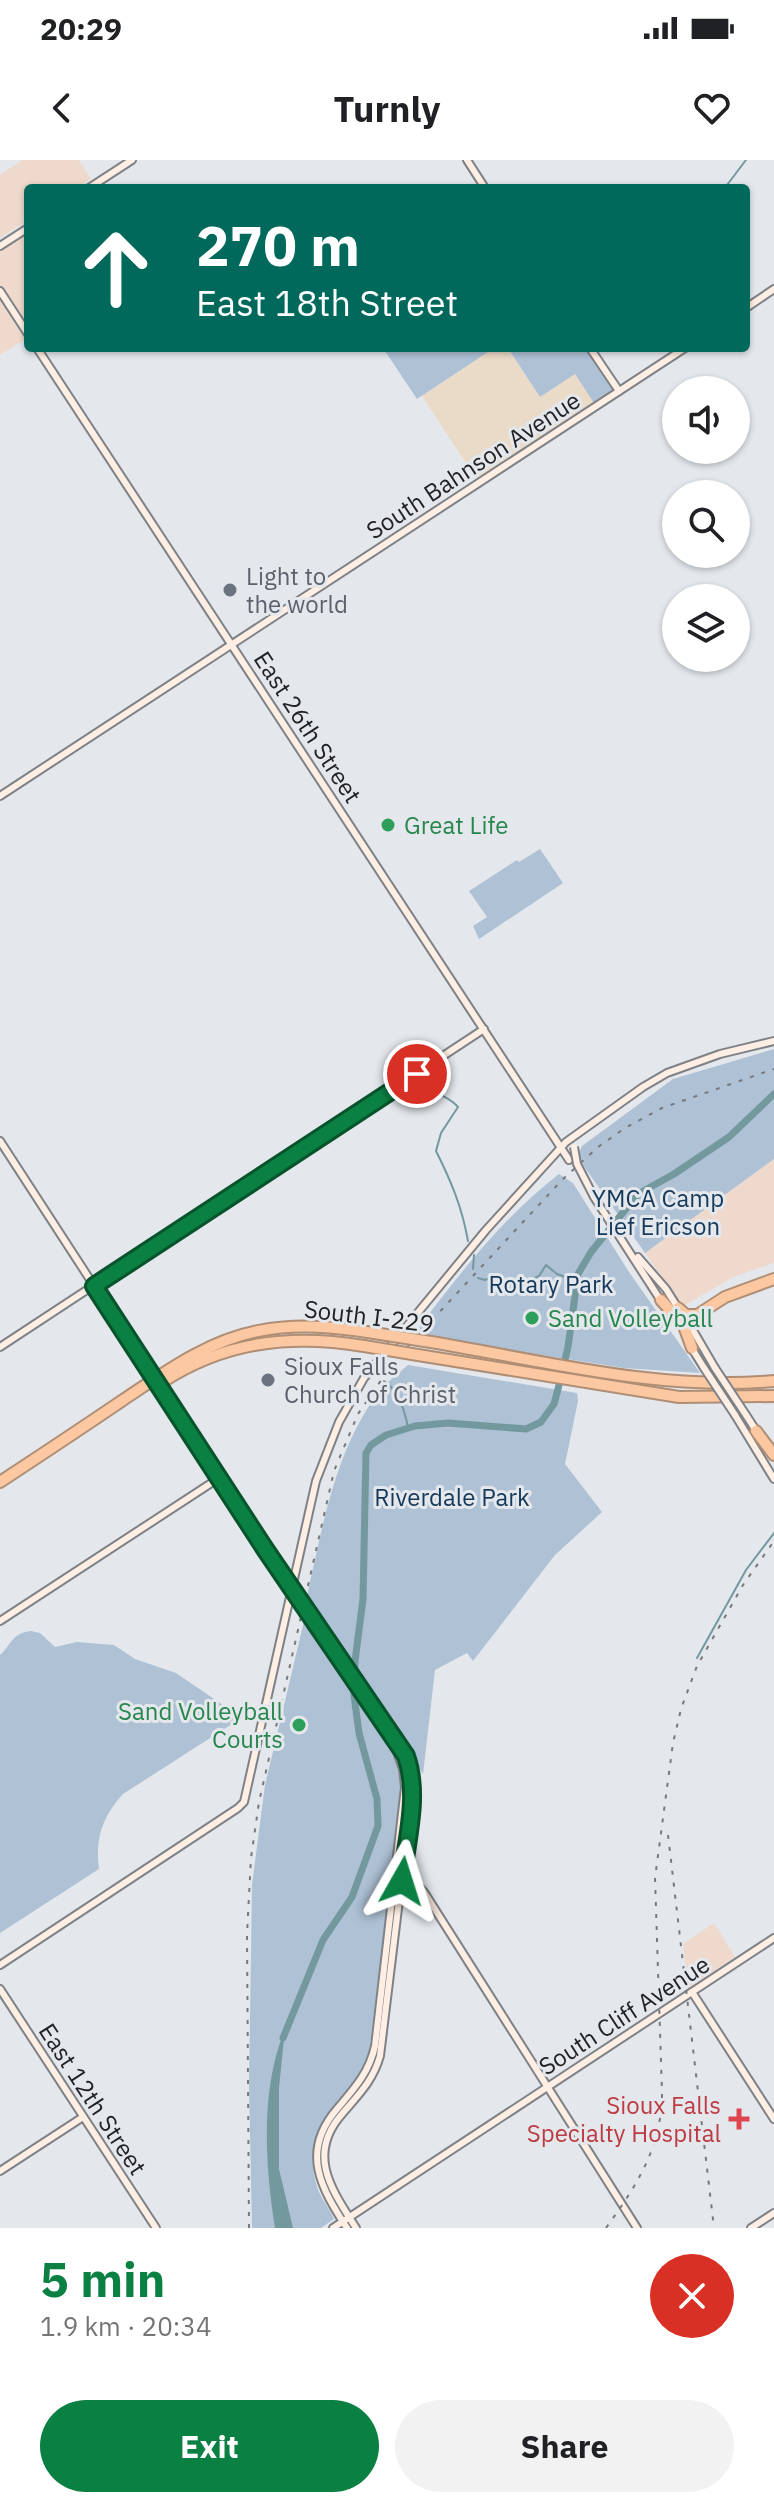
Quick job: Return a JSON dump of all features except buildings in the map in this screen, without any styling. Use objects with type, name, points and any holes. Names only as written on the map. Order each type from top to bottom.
[{"type":"highway","points":[[687,1324],[774,1281]]},
{"type":"highway","points":[[687,1324],[743,1289],[774,1281]]},
{"type":"highway","points":[[661,1300],[687,1324],[692,1348]]},
{"type":"highway","points":[[678,1308],[686,1315],[701,1313]]},
{"type":"highway","name":"South I-229","points":[[0,1482],[174,1366],[217,1344],[258,1331],[293,1326],[324,1326],[374,1333],[592,1370],[685,1382],[774,1381]]},
{"type":"highway","name":"South I-229","points":[[0,1491],[167,1379],[211,1356],[278,1340],[319,1340],[364,1346],[590,1384],[695,1398],[774,1397]]},
{"type":"highway","points":[[756,1431],[774,1455]]},
{"type":"main road","points":[[95,184],[132,160]]},
{"type":"main road","points":[[467,160],[482,184]]},
{"type":"main road","points":[[0,246],[24,231]]},
{"type":"main road","points":[[750,305],[774,289]]},
{"type":"main road","points":[[0,291],[24,328]]},
{"type":"main road","name":"East 26th Street","points":[[40,352],[627,1246],[774,1479]]},
{"type":"main road","points":[[593,352],[619,391]]},
{"type":"main road","name":"South Bahnson Avenue","points":[[0,796],[679,352]]},
{"type":"main road","points":[[0,1347],[484,1029]]},
{"type":"main road","points":[[0,1965],[238,1808],[246,1794],[319,1471],[352,1398],[374,1365],[470,1248],[561,1147],[667,1073],[720,1054],[774,1041]]},
{"type":"main road","points":[[576,1135],[574,1147],[577,1164],[594,1197]]},
{"type":"main road","points":[[0,1141],[219,1478],[406,1756],[412,1781],[373,2055],[359,2084],[325,2127],[318,2148],[320,2192],[336,2217],[332,2228]]},
{"type":"main road","name":"East 26th Street","points":[[627,1246],[653,1273],[678,1308],[774,1463]]},
{"type":"main road","points":[[0,1621],[219,1478]]},
{"type":"main road","points":[[398,1881],[416,1883],[420,1887],[637,2228]]},
{"type":"main road","points":[[351,2225],[328,2181],[325,2149],[334,2124],[365,2088],[380,2056],[398,1881]]},
{"type":"main road","name":"South Cliff Avenue","points":[[332,2228],[351,2225],[360,2210],[774,1938]]},
{"type":"main road","name":"East 12th Street","points":[[0,1989],[156,2228]]},
{"type":"main road","points":[[692,1992],[774,2119]]},
{"type":"main road","points":[[0,2171],[83,2117]]},
{"type":"main road","points":[[318,2172],[340,2212],[351,2225]]},
{"type":"main road","points":[[320,2183],[351,2225]]},
{"type":"main road","points":[[351,2225],[360,2210]]},
{"type":"main road","points":[[751,2228],[774,2213]]},
{"type":"shaded area","points":[[22,160],[79,160],[91,179],[83,184],[24,184],[24,223],[0,238],[0,175]]},
{"type":"shaded area","points":[[24,234],[24,323],[0,285],[0,250]]},
{"type":"shaded area","points":[[0,297],[24,333],[24,340],[0,355]]},
{"type":"shaded area","points":[[488,352],[511,352],[540,397],[575,374],[595,403],[477,480],[422,396]]},
{"type":"shaded area","points":[[774,1159],[774,1263],[733,1277],[682,1307],[645,1253]]},
{"type":"shaded area","points":[[714,1923],[735,1957],[689,1988],[683,1944]]},
{"type":"shaded area","points":[[285,2029],[279,2088],[279,2169],[293,2228],[275,2228],[267,2153],[268,2102],[271,2077]]},
{"type":"green space","points":[[386,352],[488,352],[417,399]]},
{"type":"green space","points":[[511,352],[592,352],[619,391],[596,406],[575,374],[540,397]]},
{"type":"green space","points":[[540,849],[563,883],[479,939],[473,926],[487,917],[469,891]]},
{"type":"green space","name":"YMCA Camp Lief Ericson","points":[[774,1049],[774,1159],[645,1253],[583,1165],[579,1153],[582,1146],[673,1079]]},
{"type":"green space","name":"Rotary Park","points":[[559,1174],[573,1183],[629,1272],[700,1373],[624,1368],[413,1335],[499,1229]]},
{"type":"green space","name":"Riverdale Park","points":[[408,1365],[577,1393],[565,1464],[602,1512],[555,1555],[473,1661],[467,1653],[435,1670],[423,1774],[307,1596],[333,1488],[352,1437],[380,1390]]},
{"type":"green space","points":[[305,1617],[390,1746],[398,1766],[401,1790],[369,2053],[350,2088],[319,2133],[314,2150],[313,2169],[319,2192],[334,2219],[321,2228],[252,2228],[249,2084],[252,1885],[265,1785]]},
{"type":"green space","points":[[31,1631],[40,1633],[55,1647],[77,1642],[114,1645],[135,1659],[176,1673],[239,1716],[232,1724],[123,1794],[110,1811],[102,1829],[98,1848],[99,1869],[0,1933],[0,1655],[16,1637]]},
{"type":"waterway","points":[[728,184],[746,160]]},
{"type":"waterway","points":[[426,1078],[437,1093],[458,1107],[441,1133],[436,1151],[455,1194],[468,1241]]},
{"type":"waterway","points":[[283,2038],[323,1940],[352,1897],[378,1826],[377,1799],[359,1733],[354,1695],[363,1599],[366,1453],[371,1445],[386,1435],[415,1426],[448,1423],[526,1429],[541,1422],[554,1404],[568,1347],[578,1274],[591,1252],[638,1194],[729,1137],[774,1094]]},
{"type":"waterway","points":[[473,1269],[474,1255]]},
{"type":"waterway","points":[[478,1278],[499,1278],[520,1285],[539,1276],[546,1265],[557,1274],[577,1281]]},
{"type":"waterway","points":[[384,1381],[397,1396],[408,1428]]},
{"type":"waterway","points":[[697,1658],[746,1570],[774,1533]]},
{"type":"railway","points":[[249,2228],[247,1934],[251,1858],[259,1802],[334,1471],[358,1414],[395,1360],[562,1180],[598,1147],[662,1108],[774,1069]]},
{"type":"railway","points":[[606,2228],[646,2164],[661,2112],[655,1878],[673,1743],[681,1709],[697,1666],[743,1585],[774,1541]]},
{"type":"railway","points":[[668,1835],[714,2228]]},
{"type":"place","name":"Light to the world","points":[[230,590]]},
{"type":"place","name":"Great Life","points":[[388,825]]},
{"type":"place","name":"Sand Volleyball","points":[[532,1318]]},
{"type":"place","name":"Sioux Falls Church of Christ","points":[[268,1380]]},
{"type":"place","name":"Sand Volleyball Courts","points":[[299,1725]]},
{"type":"place","name":"Sioux Falls Specialty Hospital","points":[[739,2119]]},
{"type":"route","points":[[402,1881],[412,1794],[406,1756],[265,1549],[94,1286],[417,1074]]}]
